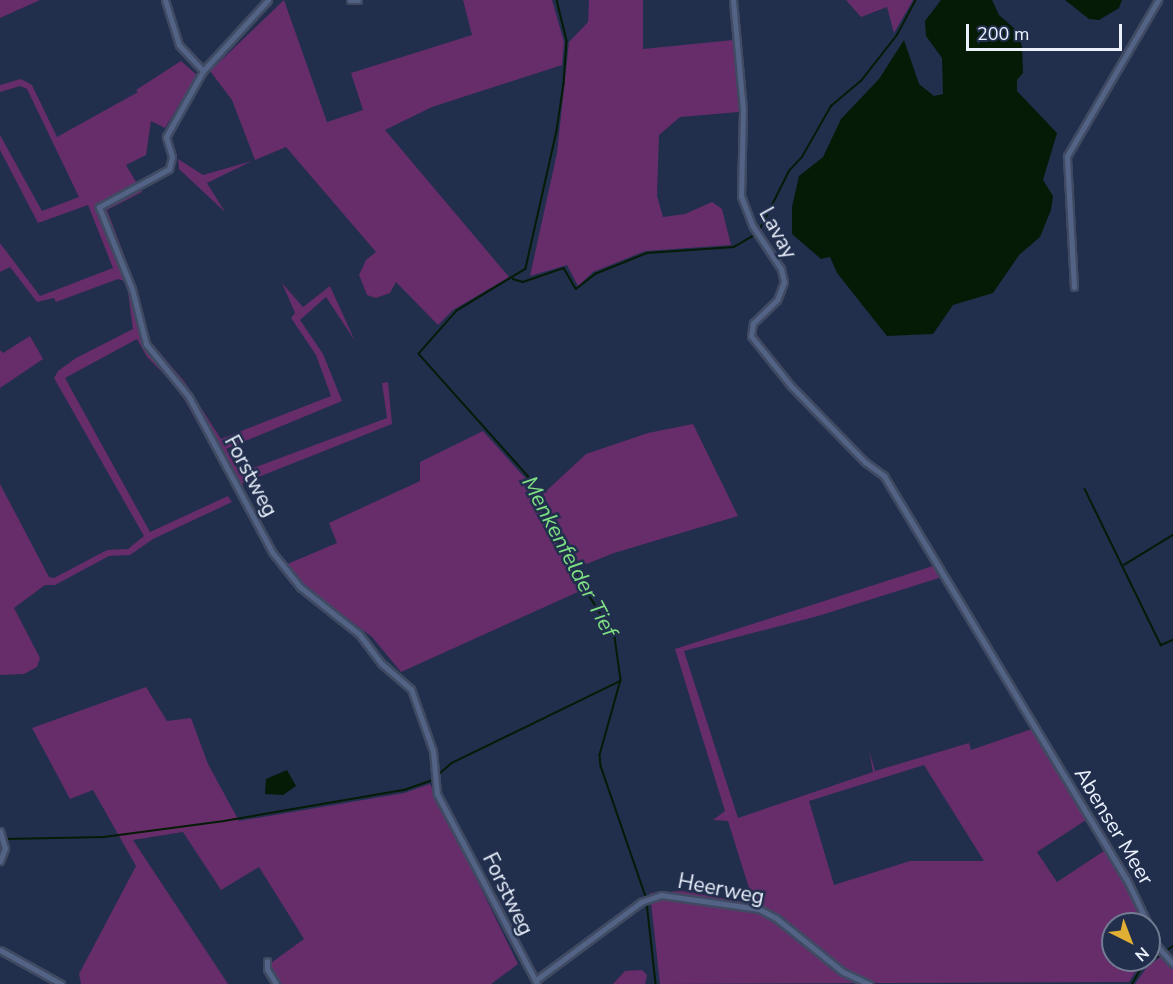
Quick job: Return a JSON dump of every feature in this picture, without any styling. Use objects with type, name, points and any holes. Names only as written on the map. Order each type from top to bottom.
[{"type":"street","points":[[165,0],[179,45],[203,71]]},
{"type":"street","name":"Forstweg","points":[[268,0],[203,71],[166,137],[172,157],[169,168],[99,207],[134,297],[142,336],[150,352],[189,397],[284,569],[300,587],[367,641],[382,664],[411,689],[433,751],[437,794],[505,928],[537,982]]},
{"type":"street","points":[[351,1],[358,0]]},
{"type":"street","name":"Lavay","points":[[733,0],[743,109],[741,196],[752,225],[781,269],[784,282],[781,294],[750,332],[791,386]]},
{"type":"street","points":[[1074,287],[1067,156],[1158,0]]},
{"type":"street","name":"Abenser Meer","points":[[791,386],[865,462],[884,476],[1126,878],[1143,912]]},
{"type":"street","points":[[0,831],[4,848],[0,861]]},
{"type":"street","name":"Heerweg","points":[[537,982],[641,902],[650,897],[681,896],[759,909],[776,918],[843,972],[869,984]]},
{"type":"street","points":[[0,950],[61,984]]},
{"type":"street","name":"Abenser Meer","points":[[1161,951],[1173,964]]},
{"type":"street","points":[[267,961],[267,969],[276,984]]},
{"type":"shaded area","points":[[0,0],[40,0],[0,18]]},
{"type":"shaded area","points":[[284,0],[327,122],[363,110],[351,73],[472,35],[463,0],[552,0],[564,42],[562,65],[432,107],[385,130],[509,277],[453,310],[438,325],[396,282],[390,293],[376,298],[367,295],[359,275],[366,260],[376,252],[286,147],[255,160],[232,100],[210,71]]},
{"type":"shaded area","points":[[589,0],[643,0],[643,49],[733,40],[739,112],[680,117],[659,135],[657,196],[663,217],[685,214],[712,202],[722,209],[731,245],[645,251],[593,272],[578,286],[567,265],[530,276],[557,153],[569,42],[588,22]]},
{"type":"shaded area","points":[[846,0],[913,0],[894,33],[887,7],[861,17]]},
{"type":"shaded area","points":[[941,0],[992,0],[999,15],[1016,30],[1022,46],[1023,73],[1017,80],[1017,91],[1057,133],[1043,180],[1053,196],[1051,210],[1040,237],[1019,255],[993,293],[953,305],[933,334],[887,336],[837,273],[830,257],[821,259],[792,234],[792,207],[799,176],[823,157],[841,119],[879,79],[904,40],[919,84],[934,96],[943,94],[942,58],[926,36],[925,21]]},
{"type":"shaded area","points":[[1065,0],[1122,0],[1119,8],[1099,20],[1089,19]]},
{"type":"shaded area","points":[[181,61],[197,75],[165,128],[151,121],[146,155],[126,165],[142,192],[107,210],[137,289],[148,339],[184,381],[221,439],[331,396],[316,355],[291,318],[295,313],[282,283],[303,307],[330,286],[355,341],[326,297],[300,320],[323,354],[342,401],[226,449],[240,473],[387,418],[382,383],[388,382],[392,424],[243,483],[241,498],[177,387],[147,357],[137,339],[65,378],[150,532],[228,496],[232,502],[153,539],[130,555],[109,556],[55,585],[45,585],[14,608],[40,658],[37,667],[24,674],[0,675],[0,484],[49,577],[54,578],[107,550],[128,549],[144,536],[54,378],[58,371],[76,358],[133,329],[128,292],[124,281],[118,279],[56,302],[54,298],[37,302],[10,267],[0,272],[0,243],[40,296],[113,268],[88,205],[38,223],[0,150],[0,135],[42,211],[79,197],[27,89],[20,86],[0,92],[0,85],[21,79],[32,85],[57,137],[138,92],[136,90]]},
{"type":"shaded area","points":[[178,159],[203,175],[252,161],[207,183],[225,212],[179,169]]},
{"type":"shaded area","points":[[30,336],[43,359],[0,388],[0,350],[3,353]]},
{"type":"shaded area","points":[[693,424],[738,516],[614,553],[579,567],[543,494],[586,454],[648,433]]},
{"type":"shaded area","points":[[483,431],[526,479],[580,591],[401,672],[372,637],[303,585],[285,565],[337,543],[329,523],[420,481],[420,462]]},
{"type":"shaded area","points":[[933,566],[939,578],[818,616],[684,651],[738,818],[873,772],[869,750],[875,771],[969,743],[971,750],[1032,729],[1086,820],[1037,852],[1057,882],[1104,851],[1108,854],[1139,912],[1101,912],[1101,972],[1135,972],[1129,982],[660,984],[650,893],[682,891],[754,904],[728,821],[713,820],[725,811],[675,649]],"holes":[[[924,765],[984,861],[910,861],[834,885],[809,801]]]},
{"type":"shaded area","points":[[146,687],[167,721],[191,718],[208,764],[239,821],[404,793],[430,784],[518,964],[491,984],[282,984],[268,965],[304,939],[259,867],[221,890],[183,832],[133,840],[228,984],[81,984],[79,974],[136,866],[93,790],[70,799],[32,728]]},
{"type":"shaded area","points":[[287,770],[296,786],[283,795],[265,794],[266,779]]},
{"type":"shaded area","points":[[1161,957],[1173,968],[1173,984],[1135,984],[1143,972],[1161,972]]},
{"type":"shaded area","points":[[642,970],[647,975],[645,984],[613,984],[625,971]]},
{"type":"waterway","name":"Menkenfelder Tief","points":[[557,0],[567,41],[564,84],[557,131],[526,269],[457,311],[419,354],[528,476],[573,569],[615,637],[621,680],[600,755],[601,766],[646,897]]},
{"type":"waterway","points":[[759,231],[789,171],[802,157],[831,106],[861,81],[897,35],[916,0]]},
{"type":"waterway","points":[[513,279],[523,282],[564,268],[576,289],[595,274],[647,253],[734,247],[755,235]]},
{"type":"waterway","points":[[1085,489],[1161,645],[1173,640]]},
{"type":"waterway","points":[[1124,565],[1173,535]]},
{"type":"waterway","points":[[438,775],[452,763],[620,681]]},
{"type":"waterway","points":[[5,839],[104,837],[224,821],[404,790],[430,781]]},
{"type":"waterway","name":"Menkenfelder Tief","points":[[647,902],[656,984]]},
{"type":"waterway","points":[[1132,984],[1142,967],[1173,946]]}]
